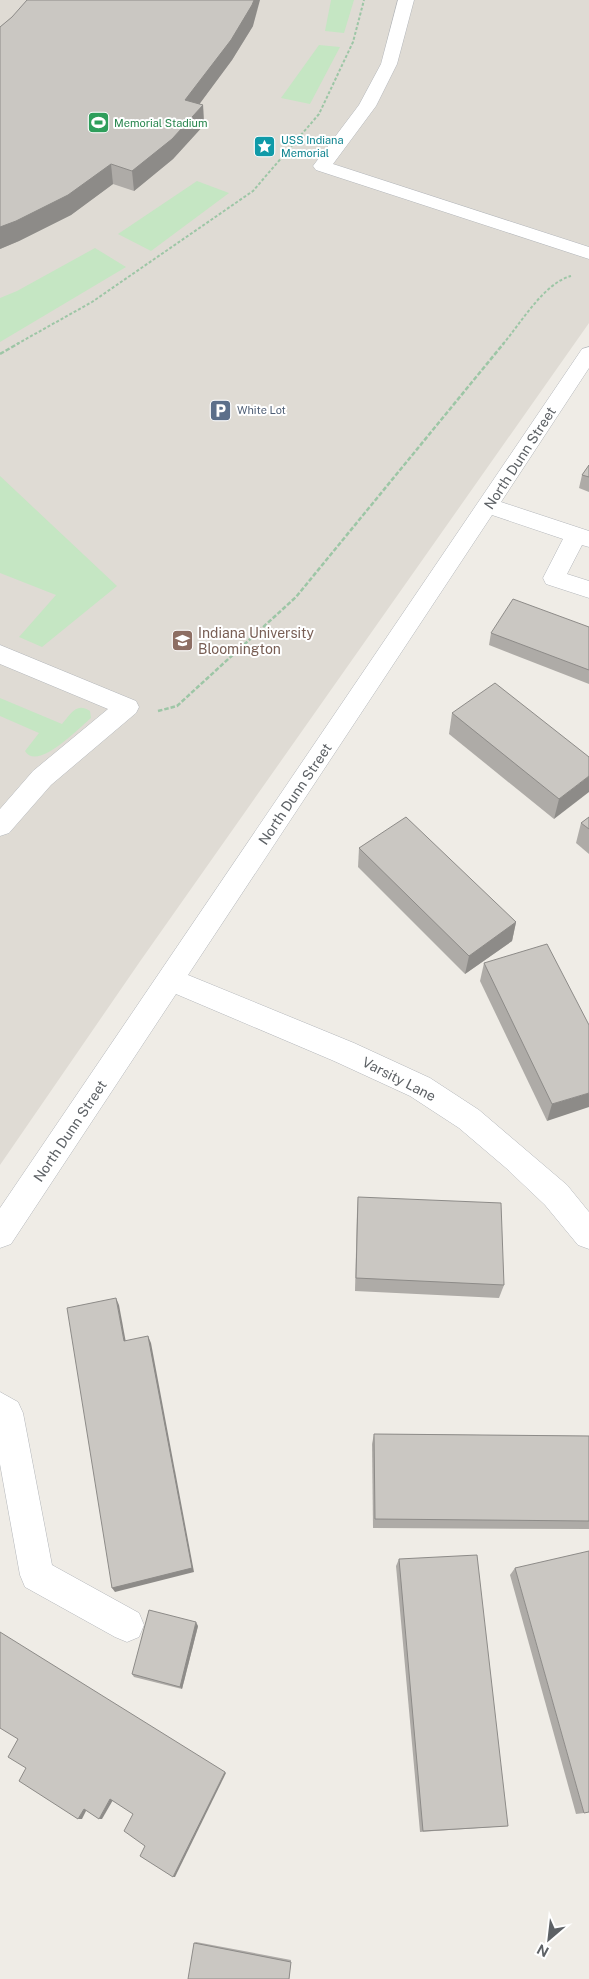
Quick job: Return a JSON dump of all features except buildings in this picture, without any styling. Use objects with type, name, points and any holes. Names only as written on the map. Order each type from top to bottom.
[{"type":"street","points":[[406,0],[389,64],[367,106],[322,166],[589,253]]},
{"type":"street","name":"North Dunn Street","points":[[0,1234],[589,353]]},
{"type":"street","points":[[488,506],[582,537],[554,578],[589,590]]},
{"type":"street","points":[[0,654],[127,707],[42,778],[0,826]]},
{"type":"street","name":"Varsity Lane","points":[[171,980],[344,1052],[420,1087],[469,1119],[516,1158],[556,1195],[589,1235]]},
{"type":"street","points":[[0,1408],[8,1412],[37,1575],[127,1625]]},
{"type":"path","points":[[0,354],[92,302],[253,191],[319,114],[353,42],[364,0]]},
{"type":"path","points":[[152,712],[177,706],[211,677],[296,597],[550,287],[560,279],[574,276]]},
{"type":"shaded area","name":"Indiana University Bloomington","points":[[0,0],[589,0],[589,323],[141,960],[0,1165]]},
{"type":"green space","points":[[331,0],[354,0],[344,33],[325,31]]},
{"type":"green space","points":[[319,45],[340,47],[310,104],[281,98]]},
{"type":"green space","points":[[197,181],[229,193],[151,251],[118,234]]},
{"type":"green space","points":[[95,248],[126,267],[0,342],[0,298],[17,291]]},
{"type":"green space","points":[[0,476],[117,586],[42,647],[19,637],[56,595],[0,573]]},
{"type":"green space","points":[[0,698],[62,724],[74,710],[81,708],[90,711],[91,718],[58,746],[39,756],[31,756],[25,751],[39,733],[0,716]]},
{"type":"place","name":"Memorial Stadium","points":[[98,123]]},
{"type":"place","name":"USS Indiana Memorial","points":[[265,146]]},
{"type":"place","name":"White Lot","points":[[221,410]]},
{"type":"place","name":"Indiana University Bloomington","points":[[182,641]]}]
